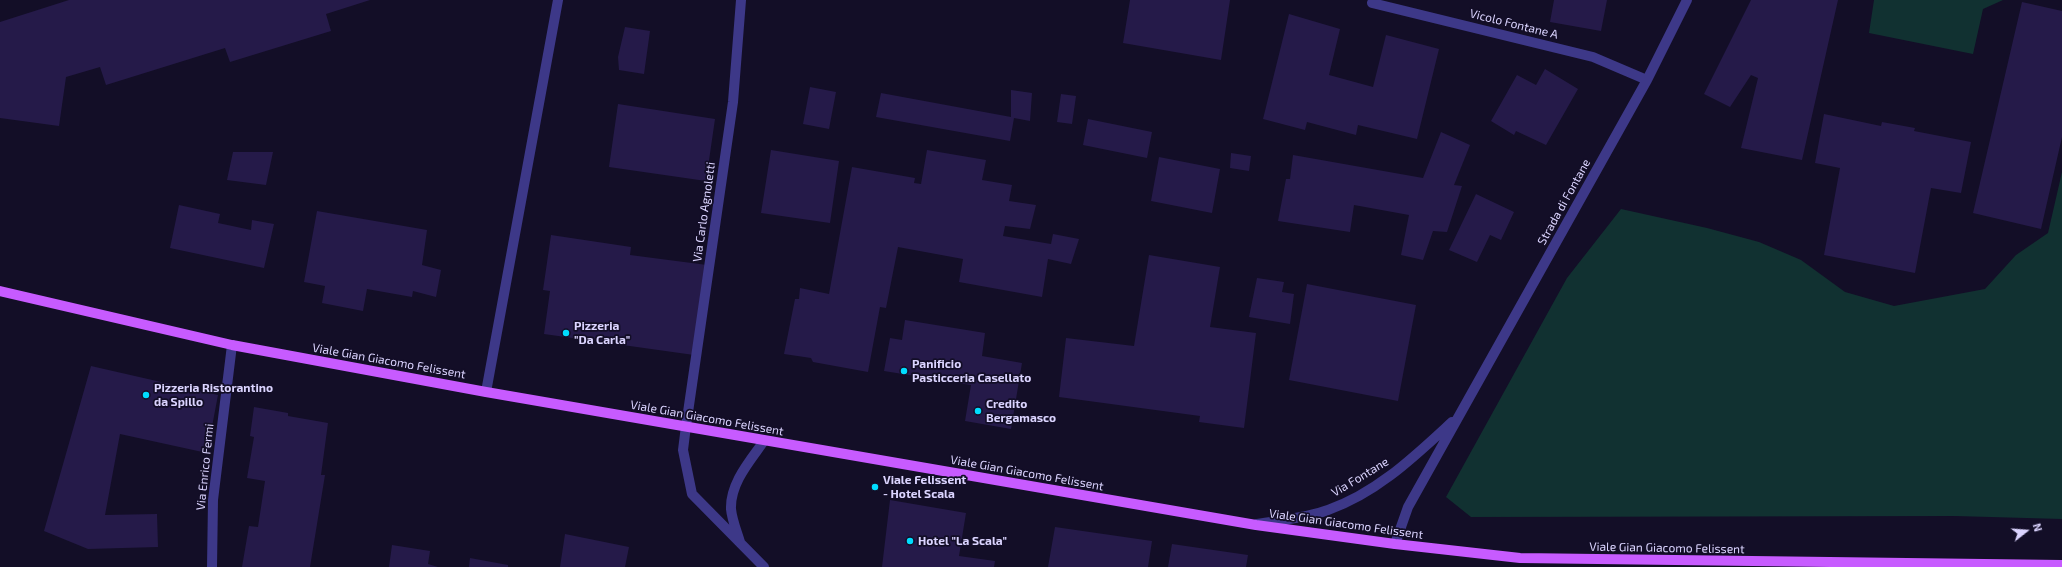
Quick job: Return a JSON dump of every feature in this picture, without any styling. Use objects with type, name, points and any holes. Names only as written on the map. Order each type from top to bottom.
[{"type":"main road","name":"Viale Gian Giacomo Felissent","points":[[0,291],[232,345],[486,392],[1256,525],[1395,544],[1520,558],[1734,564],[2062,566]]},
{"type":"street","points":[[486,392],[558,0]]},
{"type":"street","name":"Via Carlo Agnoletti","points":[[741,0],[733,102],[682,450],[692,494],[764,567]]},
{"type":"street","name":"Strada di Fontane","points":[[1395,544],[1408,507],[1647,80],[1687,0]]},
{"type":"street","name":"Vicolo Fontane A","points":[[1372,3],[1593,57],[1647,80]]},
{"type":"street","name":"Via Enrico Fermi","points":[[212,567],[213,500],[232,345]]},
{"type":"street","name":"Via Fontane","points":[[1256,525],[1328,510],[1357,496],[1385,480],[1413,459],[1459,415]]},
{"type":"street","points":[[740,544],[731,510],[734,488],[740,475],[764,441]]},
{"type":"green space","points":[[1874,0],[2003,0],[1983,9],[1973,54],[1869,33]]},
{"type":"green space","points":[[2062,172],[2062,519],[1955,516],[1471,517],[1446,497],[1567,278],[1621,209],[1707,228],[1759,242],[1801,260],[1845,292],[1894,306],[1985,289],[2016,255],[2048,233]]},
{"type":"building","points":[[69,0],[370,0],[326,14],[331,31],[230,62],[225,48],[106,85],[100,67],[66,77],[59,126],[0,118],[0,22]]},
{"type":"building","points":[[1130,0],[1230,0],[1221,60],[1123,43]]},
{"type":"building","points":[[1554,0],[1607,0],[1601,31],[1550,22]]},
{"type":"building","points":[[1751,0],[1838,0],[1802,160],[1741,148],[1758,78],[1751,75],[1730,107],[1704,94]]},
{"type":"building","points":[[2022,2],[2062,11],[2062,137],[2041,229],[1973,213]]},
{"type":"building","points":[[1289,14],[1340,29],[1329,75],[1373,87],[1386,35],[1439,49],[1417,139],[1358,125],[1356,135],[1307,122],[1305,130],[1263,119]]},
{"type":"building","points":[[625,27],[650,31],[644,74],[619,70],[618,57]]},
{"type":"building","points":[[1545,69],[1578,89],[1546,145],[1516,131],[1514,135],[1491,121],[1517,75],[1536,85]]},
{"type":"building","points":[[810,87],[836,92],[829,129],[803,124]]},
{"type":"building","points":[[1011,90],[1032,93],[1030,121],[1014,118],[1010,141],[876,117],[881,93],[1011,117]]},
{"type":"building","points":[[1061,94],[1076,96],[1072,124],[1057,122]]},
{"type":"building","points":[[618,104],[715,119],[706,181],[609,167]]},
{"type":"building","points":[[1824,114],[1881,126],[1882,122],[1915,128],[1914,131],[1971,142],[1961,193],[1931,188],[1915,273],[1824,255],[1840,168],[1815,163]]},
{"type":"building","points":[[1088,119],[1152,132],[1147,158],[1083,145]]},
{"type":"building","points":[[1441,132],[1470,145],[1454,185],[1462,186],[1447,232],[1433,231],[1423,260],[1401,255],[1409,215],[1354,205],[1350,232],[1278,221],[1286,179],[1290,179],[1293,155],[1423,178]]},
{"type":"building","points":[[771,150],[839,161],[830,223],[761,213]]},
{"type":"building","points":[[927,150],[986,160],[982,180],[1012,185],[1009,201],[1036,205],[1030,229],[1005,226],[1003,236],[1051,244],[1053,234],[1079,239],[1071,264],[1048,259],[1042,297],[959,282],[963,259],[898,247],[886,308],[880,307],[868,372],[813,362],[811,358],[784,354],[795,299],[799,299],[800,288],[829,294],[852,167],[915,178],[914,183],[921,184]]},
{"type":"building","points":[[233,152],[273,152],[266,185],[227,180]]},
{"type":"building","points":[[1231,153],[1251,156],[1249,171],[1230,168]]},
{"type":"building","points":[[1159,157],[1220,169],[1212,213],[1151,201]]},
{"type":"building","points":[[1476,194],[1514,212],[1501,240],[1490,235],[1477,262],[1449,250]]},
{"type":"building","points":[[179,205],[220,214],[218,223],[251,230],[252,220],[274,224],[264,268],[170,248]]},
{"type":"building","points":[[317,211],[427,230],[422,265],[441,270],[436,297],[413,291],[412,297],[367,289],[363,311],[322,303],[325,286],[304,282]]},
{"type":"building","points":[[551,235],[631,247],[630,255],[707,265],[694,355],[544,334],[550,291],[543,290]]},
{"type":"building","points":[[1149,255],[1220,267],[1210,327],[1256,333],[1244,428],[1199,422],[1200,416],[1059,397],[1066,338],[1134,346]]},
{"type":"building","points":[[1257,278],[1284,282],[1282,292],[1294,294],[1290,324],[1249,317]]},
{"type":"building","points":[[1307,284],[1416,305],[1398,401],[1289,380]]},
{"type":"building","points":[[905,320],[985,333],[982,356],[1022,363],[1011,429],[965,421],[971,385],[884,371],[890,338],[902,340]]},
{"type":"building","points":[[91,366],[218,395],[207,453],[120,434],[105,515],[157,514],[158,547],[88,549],[44,531]]},
{"type":"building","points":[[254,407],[288,413],[288,416],[328,423],[321,475],[325,475],[310,567],[242,567],[249,526],[258,527],[265,481],[247,478],[254,437],[250,436]]},
{"type":"building","points":[[890,500],[966,513],[959,556],[995,561],[994,567],[882,567]]},
{"type":"building","points":[[1055,527],[1152,541],[1148,567],[1048,567]]},
{"type":"building","points":[[565,534],[629,547],[625,567],[560,567]]},
{"type":"building","points":[[1172,544],[1248,555],[1246,567],[1168,567]]},
{"type":"building","points":[[392,545],[430,551],[428,564],[438,567],[389,567]]},
{"type":"building","points":[[470,558],[508,565],[508,567],[469,567]]},
{"type":"place","name":"Pizzeria \"Da Carla\"","points":[[566,333]]},
{"type":"place","name":"Panificio Pasticceria Casellato","points":[[904,371]]},
{"type":"place","name":"Pizzeria Ristorantino da Spillo","points":[[146,395]]},
{"type":"place","name":"Credito Bergamasco","points":[[978,411]]},
{"type":"place","name":"Viale Felissent - Hotel Scala","points":[[875,487]]},
{"type":"place","name":"Hotel \"La Scala\"","points":[[910,541]]}]
